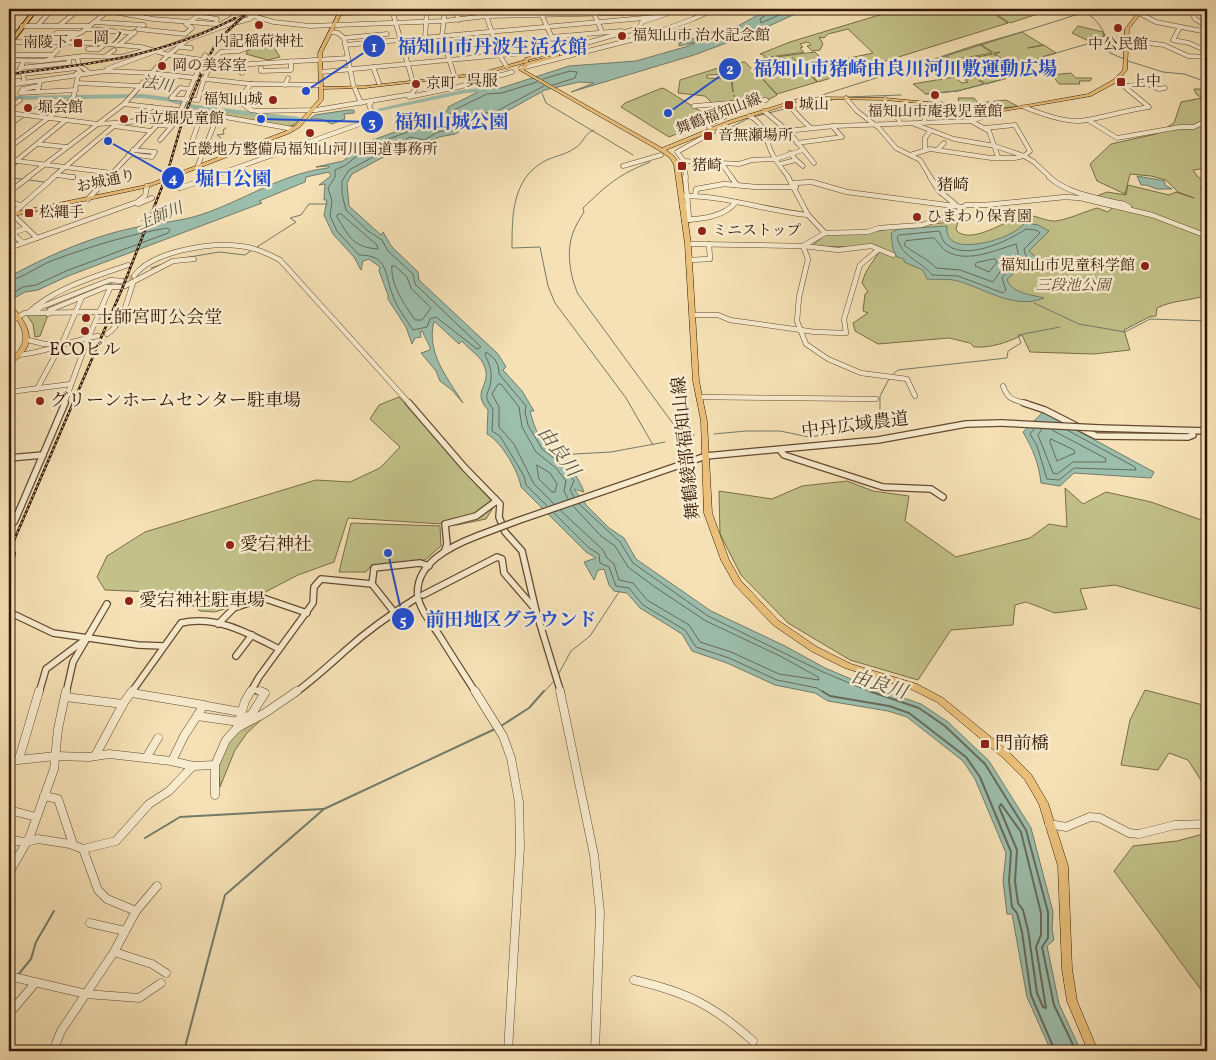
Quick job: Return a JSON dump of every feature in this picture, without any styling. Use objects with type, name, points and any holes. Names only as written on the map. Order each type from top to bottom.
[{"type":"highway","points":[[9,41],[35,9]]},
{"type":"highway","points":[[9,41],[35,9]]},
{"type":"main road","points":[[341,11],[321,48],[322,86],[355,86],[412,80]]},
{"type":"main road","points":[[1116,80],[1125,70],[1127,28],[1141,11]]},
{"type":"main road","points":[[455,76],[475,79],[518,71],[557,56],[559,54],[558,51]]},
{"type":"main road","points":[[506,66],[549,52],[558,51]]},
{"type":"main road","points":[[355,86],[485,72],[558,51]]},
{"type":"main road","name":"舞鶴福知山線","points":[[518,71],[660,151],[749,116],[786,104],[815,98],[885,99],[996,110],[1090,95],[1116,80]]},
{"type":"main road","name":"お城通り","points":[[11,215],[147,186],[280,137],[293,129],[312,110],[321,99],[322,86]]},
{"type":"main road","name":"舞鶴綾部福知山線","points":[[660,151],[672,157],[678,164],[685,206],[696,381],[704,421],[708,513],[725,560],[738,583],[776,622],[814,649],[848,666],[914,686],[940,700],[975,727],[1028,777],[1040,797],[1063,866],[1067,969],[1072,1001],[1093,1051]]},
{"type":"main road","points":[[9,306],[25,326],[28,340],[18,355],[9,362]]},
{"type":"street","points":[[35,9],[45,9]]},
{"type":"street","points":[[38,25],[51,9],[111,10],[153,19],[225,24],[244,9]]},
{"type":"street","points":[[136,15],[147,9]]},
{"type":"street","points":[[224,9],[288,26],[333,28],[372,24],[458,20],[487,16],[672,12]]},
{"type":"street","points":[[230,9],[239,13]]},
{"type":"street","points":[[253,9],[262,10]]},
{"type":"street","points":[[445,9],[442,36],[455,76]]},
{"type":"street","points":[[457,9],[458,20]]},
{"type":"street","points":[[484,9],[500,56],[506,66]]},
{"type":"street","points":[[539,9],[558,51],[633,30],[638,28],[642,22],[681,9]]},
{"type":"street","points":[[592,9],[602,32]]},
{"type":"street","points":[[322,107],[369,102],[452,88],[672,27],[715,9]]},
{"type":"street","points":[[1190,9],[1194,19],[1207,26]]},
{"type":"street","points":[[60,26],[78,10]]},
{"type":"street","points":[[48,60],[69,38],[111,10]]},
{"type":"street","points":[[122,13],[127,10]]},
{"type":"street","points":[[138,29],[186,34],[192,28],[186,24],[206,10]]},
{"type":"street","points":[[10,62],[121,56],[154,50],[186,41],[225,24],[253,17],[262,10]]},
{"type":"street","points":[[369,102],[412,94],[415,91],[396,23],[395,10]]},
{"type":"street","points":[[341,11],[427,10],[425,38]]},
{"type":"street","points":[[1141,11],[1156,22],[1207,32]]},
{"type":"street","points":[[198,16],[217,19],[216,23]]},
{"type":"street","points":[[346,45],[655,17]]},
{"type":"street","points":[[119,45],[153,19]]},
{"type":"street","points":[[95,22],[144,25]]},
{"type":"street","points":[[372,24],[374,35]]},
{"type":"street","points":[[22,26],[89,26]]},
{"type":"street","points":[[89,26],[87,29],[134,33]]},
{"type":"street","points":[[1180,27],[1173,40],[1190,43],[1207,51]]},
{"type":"street","points":[[333,28],[344,38],[350,69],[361,103]]},
{"type":"street","points":[[552,37],[633,30]]},
{"type":"street","points":[[56,32],[79,33]]},
{"type":"street","points":[[344,38],[387,34]]},
{"type":"street","points":[[52,39],[69,38]]},
{"type":"street","points":[[1126,40],[1164,45],[1188,56],[1207,57]]},
{"type":"street","points":[[9,41],[119,45],[154,50],[169,55],[244,69]]},
{"type":"street","points":[[9,192],[124,104],[151,73],[186,41]]},
{"type":"street","points":[[88,49],[99,50],[105,44]]},
{"type":"street","points":[[124,104],[172,109],[198,100],[203,79],[221,52],[239,51],[256,44]]},
{"type":"street","points":[[181,47],[191,48]]},
{"type":"street","points":[[106,56],[114,50]]},
{"type":"street","points":[[103,71],[154,50]]},
{"type":"street","points":[[321,72],[549,52]]},
{"type":"street","points":[[9,54],[52,55]]},
{"type":"street","points":[[178,118],[205,55]]},
{"type":"street","points":[[77,57],[79,65],[90,73]]},
{"type":"street","points":[[20,68],[69,63],[69,58]]},
{"type":"street","points":[[210,68],[244,69],[291,61],[320,61],[348,58]]},
{"type":"street","points":[[225,64],[233,60],[243,61]]},
{"type":"street","points":[[9,73],[19,72],[24,61]]},
{"type":"street","points":[[261,68],[261,71],[291,70],[291,61]]},
{"type":"street","points":[[373,67],[379,83]]},
{"type":"street","points":[[9,85],[81,72],[77,68],[23,74],[24,80]]},
{"type":"street","points":[[9,80],[39,80],[103,71],[151,73],[251,84],[322,86]]},
{"type":"street","points":[[33,73],[34,79]]},
{"type":"street","points":[[9,148],[74,97],[78,76]]},
{"type":"street","points":[[285,84],[288,78]]},
{"type":"street","points":[[37,92],[40,86],[39,80]]},
{"type":"street","points":[[1116,80],[1127,86],[1147,84],[1159,89],[1165,88]]},
{"type":"street","points":[[77,83],[139,86]]},
{"type":"street","points":[[251,84],[240,98],[240,102],[251,110],[269,112],[312,110],[343,105]]},
{"type":"street","points":[[40,86],[23,89],[20,92],[76,90]]},
{"type":"street","points":[[1024,107],[1046,115],[1079,121],[1125,110],[1149,107],[1131,93],[1126,88],[1127,86]]},
{"type":"street","points":[[190,88],[180,88],[171,98],[206,116]]},
{"type":"street","points":[[846,98],[896,148],[923,163],[933,182],[947,199],[962,206]]},
{"type":"street","points":[[885,99],[886,107],[894,112],[901,124]]},
{"type":"street","points":[[9,108],[20,100]]},
{"type":"street","points":[[694,106],[766,100]]},
{"type":"street","points":[[180,188],[371,120],[374,117],[368,105],[369,102]]},
{"type":"street","points":[[735,103],[740,106],[740,109],[708,125],[713,132],[674,152],[684,161],[739,164],[745,161],[776,159],[803,150]]},
{"type":"street","points":[[786,104],[793,109],[798,118],[811,128]]},
{"type":"street","points":[[924,123],[925,115],[940,108],[941,104]]},
{"type":"street","points":[[125,128],[152,107]]},
{"type":"street","points":[[88,199],[172,109]]},
{"type":"street","points":[[766,133],[832,126],[876,126],[971,121],[994,114],[996,110]]},
{"type":"street","points":[[764,111],[789,132],[814,163]]},
{"type":"street","points":[[9,113],[151,131]]},
{"type":"street","points":[[200,167],[198,165],[219,116]]},
{"type":"street","points":[[37,238],[11,215],[114,125],[178,118],[219,116],[293,129]]},
{"type":"street","points":[[749,116],[755,119],[766,133],[771,145],[770,151],[794,185],[808,215],[826,232]]},
{"type":"street","points":[[16,161],[66,120]]},
{"type":"street","points":[[1088,120],[1118,138],[1194,127],[1207,120]]},
{"type":"street","points":[[971,121],[989,131],[998,157]]},
{"type":"street","points":[[207,146],[190,146],[200,122],[216,122]]},
{"type":"street","points":[[913,124],[962,141],[995,146],[1024,156],[1038,164],[1058,184],[1081,193],[1124,204],[1130,209]]},
{"type":"street","points":[[157,125],[172,126],[160,140]]},
{"type":"street","points":[[910,155],[925,149],[938,149],[1015,158],[1024,156],[1030,151],[1028,143],[1022,138],[1015,125],[985,128]]},
{"type":"street","points":[[797,143],[842,137],[832,126]]},
{"type":"street","points":[[925,149],[925,138],[930,131]]},
{"type":"street","points":[[75,142],[91,144]]},
{"type":"street","points":[[938,149],[944,143]]},
{"type":"street","points":[[37,144],[67,148]]},
{"type":"street","points":[[129,154],[152,157],[154,152],[133,150]]},
{"type":"street","points":[[623,166],[660,151]]},
{"type":"street","points":[[790,153],[803,166]]},
{"type":"street","points":[[9,160],[112,173]]},
{"type":"street","points":[[780,164],[796,160]]},
{"type":"street","points":[[684,161],[685,206]]},
{"type":"street","points":[[722,164],[737,185]]},
{"type":"street","points":[[56,175],[73,177]]},
{"type":"street","points":[[695,196],[696,189],[719,185],[756,187],[812,182],[847,192],[962,206],[1065,197],[1080,198],[1152,215],[1207,236]]},
{"type":"street","points":[[9,250],[23,243],[137,202],[145,196],[147,186]]},
{"type":"street","points":[[710,197],[713,191]]},
{"type":"street","points":[[686,196],[710,197],[780,212],[808,215]]},
{"type":"street","points":[[9,250],[152,198]]},
{"type":"street","points":[[687,220],[715,217],[734,207],[736,202]]},
{"type":"street","points":[[9,203],[21,205]]},
{"type":"street","points":[[804,246],[826,232],[867,232],[879,228],[922,225],[956,214],[962,206]]},
{"type":"street","points":[[23,243],[12,233],[27,228]]},
{"type":"street","points":[[688,244],[804,246],[838,250],[871,246],[893,255]]},
{"type":"street","points":[[689,260],[710,259],[709,244]]},
{"type":"street","points":[[134,276],[138,269],[156,259],[205,246],[244,246],[272,255],[280,260],[344,330],[464,468],[500,504],[499,517],[505,532],[522,551],[536,611],[561,694],[594,855],[600,912],[596,1051]]},
{"type":"street","points":[[804,246],[808,259],[797,312],[797,321],[806,344],[828,358],[861,373],[906,379],[915,396]]},
{"type":"street","points":[[692,315],[718,315],[730,320],[800,330],[846,333],[844,319],[860,265],[878,250]]},
{"type":"street","points":[[49,312],[106,287],[122,287],[133,283],[173,261],[194,259]]},
{"type":"street","points":[[28,313],[32,307],[62,292],[128,265]]},
{"type":"street","points":[[36,313],[41,307],[110,280],[122,281]]},
{"type":"street","points":[[107,334],[114,330],[133,283]]},
{"type":"street","points":[[9,518],[14,522],[70,391],[89,337],[110,288]]},
{"type":"street","points":[[37,389],[62,344],[82,297]]},
{"type":"street","points":[[9,322],[17,316],[28,313],[99,312]]},
{"type":"street","points":[[18,355],[30,355],[62,344],[98,336]]},
{"type":"street","points":[[28,340],[44,344],[62,344]]},
{"type":"street","points":[[9,392],[71,384]]},
{"type":"street","points":[[1002,386],[1010,398],[1045,410],[1096,436],[1188,437],[1193,435],[1192,432]]},
{"type":"street","points":[[699,397],[876,399]]},
{"type":"street","name":"中丹広域農道","points":[[428,566],[445,550],[477,536],[706,456],[878,440],[966,424],[1001,423],[1207,432]]},
{"type":"street","points":[[780,450],[784,455],[875,484],[905,490],[931,489],[943,497]]},
{"type":"street","points":[[9,458],[43,455]]},
{"type":"street","points":[[445,550],[447,544],[445,524],[450,521],[477,516],[484,508],[495,502],[495,499]]},
{"type":"street","points":[[9,562],[12,554]]},
{"type":"street","points":[[423,595],[497,557],[502,559],[504,573],[536,611]]},
{"type":"street","points":[[394,612],[372,584],[374,568],[420,563],[428,566],[418,587],[418,596],[423,608],[498,728],[513,764],[521,819],[508,1051]]},
{"type":"street","points":[[215,795],[215,765],[226,740],[238,723],[245,701],[252,689],[313,603],[314,588],[321,579],[372,584]]},
{"type":"street","points":[[218,624],[234,608],[263,598],[307,613]]},
{"type":"street","points":[[197,716],[238,723],[265,713],[318,676],[346,650],[394,612],[414,599]]},
{"type":"street","points":[[9,873],[30,836],[44,796],[56,756],[58,729],[73,662],[107,604]]},
{"type":"street","points":[[9,612],[26,616],[42,628],[53,633],[163,646]]},
{"type":"street","points":[[95,756],[123,704],[181,622],[192,619],[243,630],[279,649]]},
{"type":"street","points":[[236,656],[252,635]]},
{"type":"street","points":[[19,759],[46,669],[88,638]]},
{"type":"street","points":[[238,723],[251,715],[265,693],[252,689]]},
{"type":"street","points":[[132,693],[204,705],[184,736],[172,761]]},
{"type":"street","points":[[65,697],[123,704]]},
{"type":"street","points":[[207,706],[241,712]]},
{"type":"street","points":[[146,758],[158,738]]},
{"type":"street","points":[[9,761],[56,756],[109,754],[172,761],[193,766],[215,765]]},
{"type":"street","points":[[9,840],[26,842],[38,839],[70,844],[83,849],[116,841],[149,804],[169,791],[193,766]]},
{"type":"street","points":[[44,796],[58,799],[62,807],[65,825],[72,841],[70,844]]},
{"type":"street","points":[[9,810],[36,817]]},
{"type":"street","points":[[1049,824],[1071,827],[1090,817],[1106,818],[1124,830],[1147,834],[1167,826],[1207,824]]},
{"type":"street","points":[[83,849],[98,890],[107,899],[136,910]]},
{"type":"street","points":[[53,1051],[62,1030],[114,952],[136,910],[156,886]]},
{"type":"street","points":[[90,923],[125,930]]},
{"type":"street","points":[[114,952],[152,964],[166,973]]},
{"type":"street","points":[[9,976],[86,994],[140,998],[161,982]]},
{"type":"street","points":[[634,980],[658,985],[698,998],[730,1019],[753,1041]]},
{"type":"street","points":[[9,1014],[36,982]]},
{"type":"green space","points":[[899,9],[986,9],[1008,23],[818,82],[792,57],[817,82],[777,94],[756,72],[777,95],[770,99],[737,102],[734,95],[735,101],[712,103],[705,96],[678,93],[680,80],[731,64],[731,66],[734,63],[745,62],[753,70],[767,67],[760,59],[815,52],[826,63],[873,53],[848,29],[828,34],[824,38],[819,37],[823,44],[820,50],[812,51],[807,46],[811,45],[808,42],[800,44],[803,47],[800,48],[804,52],[764,58],[764,55],[760,54],[790,42]],"holes":[[[731,66],[733,92],[731,79],[707,78],[707,75],[731,74]]]},
{"type":"green space","points":[[988,9],[1035,9],[1041,13],[1010,23]]},
{"type":"green space","points":[[1078,26],[1103,32],[1104,36],[1091,42],[1072,33]]},
{"type":"green space","points":[[1022,32],[1043,45],[1028,48],[1044,45],[1056,53],[1039,58],[1020,71],[995,54],[1000,52],[994,53],[980,44]]},
{"type":"green space","points":[[272,44],[280,57],[268,60],[246,54],[247,51],[257,46]]},
{"type":"green space","points":[[979,44],[992,53],[952,60],[946,56],[951,61],[928,65],[925,62]]},
{"type":"green space","points":[[994,54],[1011,66],[983,72],[1012,67],[1019,71],[1008,78],[986,84],[953,61]]},
{"type":"green space","points":[[1071,73],[1076,78],[1092,78],[1090,81],[1079,81],[1080,84],[1059,84],[1052,75]]},
{"type":"green space","points":[[970,74],[984,84],[957,91],[926,94],[913,84],[954,77],[962,83],[968,82],[965,80],[970,79],[965,75]]},
{"type":"green space","points":[[662,88],[713,119],[669,137],[621,107],[625,103]]},
{"type":"green space","name":"三段池公園","points":[[1194,89],[1207,89],[1207,168],[1193,170],[1207,184],[1207,188],[1200,189],[1207,193],[1207,295],[1163,305],[1157,308],[1156,316],[1149,317],[1124,330],[1130,350],[1094,354],[1030,352],[1022,335],[986,347],[974,347],[970,343],[949,338],[878,344],[855,331],[853,323],[868,313],[863,311],[865,294],[868,292],[862,283],[868,268],[881,248],[811,246],[828,233],[863,234],[888,229],[958,221],[956,230],[962,234],[979,234],[1026,215],[1056,221],[1097,208],[1108,212],[1113,207],[1097,196],[1107,192],[1126,195],[1128,185],[1169,195],[1176,192],[1194,198],[1178,192],[1166,180],[1130,174],[1125,194],[1097,181],[1090,164],[1111,144],[1156,134],[1174,123],[1181,102],[1202,98],[1196,94]]},
{"type":"green space","points":[[958,98],[974,98],[978,103],[1006,100],[1019,107],[988,108],[960,105]]},
{"type":"green space","points":[[228,112],[299,120],[294,125],[287,127],[224,115]]},
{"type":"green space","points":[[26,314],[48,315],[40,336],[35,337],[33,324]]},
{"type":"green space","name":"愛宕神社","points":[[399,397],[495,505],[486,519],[457,525],[348,518],[334,562],[298,575],[248,601],[215,612],[200,611],[176,593],[105,590],[97,577],[107,556],[145,532],[316,480],[350,482],[380,468],[400,447],[370,419],[379,405]]},
{"type":"green space","points":[[847,481],[873,491],[909,496],[905,521],[956,557],[1030,538],[1049,524],[1067,527],[1065,488],[1083,504],[1106,492],[1151,502],[1207,522],[1207,611],[1115,585],[1080,589],[1087,609],[1055,613],[1026,602],[1015,605],[1013,625],[951,630],[918,680],[850,660],[788,623],[741,575],[720,534],[719,491],[772,499],[802,486]]},
{"type":"green space","points":[[351,523],[440,526],[441,546],[425,560],[370,567],[366,572],[339,572]]},
{"type":"green space","points":[[1145,690],[1203,705],[1207,727],[1207,790],[1188,760],[1169,753],[1158,770],[1121,765],[1130,720]]},
{"type":"green space","points":[[274,708],[247,733],[235,750],[220,787],[218,764],[220,754],[225,745],[239,730]]},
{"type":"green space","points":[[1207,833],[1207,998],[1114,871],[1133,846],[1177,841]]},
{"type":"water","points":[[766,9],[806,9],[756,32],[694,55],[571,92],[594,83],[579,82],[545,90],[498,116],[482,119],[455,134],[439,137],[417,149],[419,143],[414,143],[415,140],[352,174],[347,183],[349,206],[381,235],[383,232],[392,247],[418,272],[419,280],[498,354],[506,367],[503,370],[522,391],[534,411],[530,411],[541,439],[549,449],[566,461],[584,492],[574,489],[587,506],[609,528],[624,538],[636,559],[711,611],[785,646],[825,668],[858,682],[921,704],[948,722],[989,761],[1031,828],[1053,912],[1052,929],[1054,940],[1047,946],[1059,1004],[1081,1051],[1051,1051],[1027,997],[1012,914],[1007,914],[1003,881],[1006,853],[975,779],[963,761],[907,717],[888,711],[828,701],[815,693],[775,685],[727,663],[692,651],[682,634],[640,608],[627,593],[614,591],[609,585],[604,569],[598,570],[594,580],[584,562],[596,558],[586,552],[521,487],[517,473],[503,450],[487,434],[488,410],[481,398],[486,374],[485,368],[478,356],[462,341],[459,344],[434,321],[432,333],[435,354],[463,403],[452,390],[440,381],[436,371],[421,353],[430,350],[422,331],[420,332],[421,337],[415,338],[412,344],[406,327],[388,299],[379,271],[380,267],[369,259],[363,261],[361,270],[354,257],[333,234],[324,215],[327,200],[324,200],[325,184],[319,185],[331,176],[329,172],[306,177],[305,182],[259,201],[262,203],[68,276],[38,290],[25,292],[9,301],[9,277],[69,248],[102,236],[141,226],[200,215],[295,175],[328,168],[329,166],[316,167],[343,161],[362,147],[359,146],[362,144],[422,122],[448,110],[448,107],[484,89],[501,88],[569,66],[636,61],[699,41],[679,46],[679,43],[689,41],[683,38],[704,39],[721,34]]},
{"type":"water","points":[[354,110],[354,113],[344,114],[345,119],[332,124],[321,119],[310,119],[315,115]]},
{"type":"water","points":[[1137,176],[1165,181],[1165,185],[1172,189],[1157,189],[1141,185]]},
{"type":"water","points":[[1025,223],[1038,225],[1049,231],[1029,251],[1038,259],[1067,267],[1018,270],[1007,279],[1009,284],[1017,290],[1044,298],[1033,301],[1011,300],[954,280],[927,279],[923,270],[904,262],[904,259],[897,257],[893,249],[891,233],[898,229],[947,226],[948,236],[953,241],[962,244],[972,244],[1004,237]]},
{"type":"water","points":[[1043,412],[1154,472],[1151,478],[1074,473],[1060,486],[1041,483],[1035,457],[1023,432]]},
{"type":"waterway","points":[[1079,9],[1085,12]]},
{"type":"waterway","points":[[819,96],[1085,12]]},
{"type":"waterway","points":[[1085,12],[1097,22],[1105,35]]},
{"type":"waterway","points":[[925,94],[958,91],[1011,77],[1039,58],[1087,44],[1105,35]]},
{"type":"waterway","points":[[1105,35],[1110,53],[1124,59]]},
{"type":"waterway","points":[[1128,61],[1163,72],[1184,74],[1207,82]]},
{"type":"waterway","name":"法川","points":[[380,109],[466,91],[494,90]]},
{"type":"waterway","points":[[542,93],[546,103],[592,131]]},
{"type":"waterway","points":[[846,97],[901,95]]},
{"type":"waterway","name":"法川","points":[[9,98],[142,96],[166,99],[195,107],[299,119]]},
{"type":"waterway","points":[[27,114],[48,98]]},
{"type":"waterway","points":[[792,108],[832,100]]},
{"type":"waterway","points":[[753,117],[788,108]]},
{"type":"waterway","points":[[9,128],[24,117]]},
{"type":"waterway","points":[[728,129],[749,118]]},
{"type":"waterway","points":[[221,138],[217,135],[224,134],[223,130],[226,128]]},
{"type":"waterway","points":[[592,131],[633,155]]},
{"type":"waterway","points":[[592,131],[578,146],[543,162],[525,179],[516,200],[512,224],[512,248],[540,247],[548,286],[555,303],[626,398],[653,444]]},
{"type":"waterway","points":[[650,162],[614,181],[583,208],[584,212],[571,240],[569,255],[571,272],[578,294],[682,436],[694,435]]},
{"type":"waterway","points":[[9,171],[18,163]]},
{"type":"waterway","points":[[9,178],[22,179]]},
{"type":"waterway","points":[[28,180],[44,182]]},
{"type":"waterway","points":[[257,247],[296,222],[290,218],[301,215],[309,204],[327,204]]},
{"type":"waterway","points":[[178,259],[219,252],[245,255],[252,250]]},
{"type":"waterway","points":[[151,268],[163,264]]},
{"type":"waterway","points":[[107,285],[113,283]]},
{"type":"waterway","points":[[1034,303],[1079,324],[1125,332],[1150,319],[1207,321]]},
{"type":"waterway","points":[[46,309],[57,305]]},
{"type":"waterway","points":[[893,374],[898,370],[1007,358],[1008,351],[1021,343],[1018,335],[1060,327]]},
{"type":"waterway","points":[[714,434],[746,431],[780,431],[809,437],[873,428],[880,424],[880,396],[889,379]]},
{"type":"waterway","points":[[653,444],[665,442]]},
{"type":"waterway","name":"由良川","points":[[557,455],[611,452],[653,444]]},
{"type":"waterway","points":[[559,673],[571,651],[590,636],[619,592]]},
{"type":"waterway","points":[[543,693],[553,682]]},
{"type":"waterway","points":[[501,726],[529,708],[544,691]]},
{"type":"waterway","points":[[184,1051],[225,895],[324,809],[495,729]]},
{"type":"waterway","points":[[145,838],[180,817],[323,809]]},
{"type":"waterway","points":[[18,975],[31,959],[36,942],[54,911]]},
{"type":"waterway","points":[[9,987],[14,981]]},
{"type":"tunnel","points":[[122,281],[134,276]]},
{"type":"railway","points":[[9,552],[122,289],[167,174],[183,119],[207,60],[218,40],[251,9]]},
{"type":"railway","points":[[9,74],[68,67],[125,57],[181,42],[235,18]]},
{"type":"place","name":"内記稲荷神社","points":[[259,25]]},
{"type":"place","name":"中公民館","points":[[1118,28]]},
{"type":"place","name":"福知山市 治水記念館","points":[[622,36]]},
{"type":"place","name":"南陵下","points":[[78,43]]},
{"type":"place","name":"岡の美容室","points":[[162,66]]},
{"type":"place","name":"上中","points":[[1121,82]]},
{"type":"place","name":"京町","points":[[416,84]]},
{"type":"place","name":"福知山市丹波生活衣館","points":[[306,91]]},
{"type":"place","name":"福知山市庵我児童館","points":[[935,95]]},
{"type":"place","name":"福知山城","points":[[273,100]]},
{"type":"place","name":"城山","points":[[789,105]]},
{"type":"place","name":"堀会館","points":[[28,108]]},
{"type":"place","name":"福知山市猪崎由良川河川敷運動広場","points":[[668,113]]},
{"type":"place","name":"市立堀児童館","points":[[124,119]]},
{"type":"place","name":"福知山城公園","points":[[261,119]]},
{"type":"place","name":"近畿地方整備局福知山河川国道事務所","points":[[310,133]]},
{"type":"place","name":"音無瀬場所","points":[[708,136]]},
{"type":"place","name":"堀口公園","points":[[108,141]]},
{"type":"place","name":"猪崎","points":[[682,166]]},
{"type":"place","name":"松縄手","points":[[29,213]]},
{"type":"place","name":"ひまわり保育園","points":[[917,217]]},
{"type":"place","name":"ミニストップ","points":[[702,231]]},
{"type":"place","name":"福知山市児童科学館","points":[[1145,266]]},
{"type":"place","name":"土師宮町公会堂","points":[[86,318]]},
{"type":"place","name":"ECOビル","points":[[85,331]]},
{"type":"place","name":"グリーンホームセンター駐車場","points":[[40,401]]},
{"type":"place","name":"愛宕神社","points":[[230,545]]},
{"type":"place","name":"前田地区グラウンド","points":[[388,553]]},
{"type":"place","name":"愛宕神社駐車場","points":[[129,601]]},
{"type":"place","name":"門前橋","points":[[985,744]]},
{"type":"district","name":"岡ノ","points":[[109,39]]},
{"type":"district","name":"呉服","points":[[482,82]]},
{"type":"district","name":"猪崎","points":[[953,186]]},
{"type":"water label","name":"土師川","points":[[160,217]]}]
